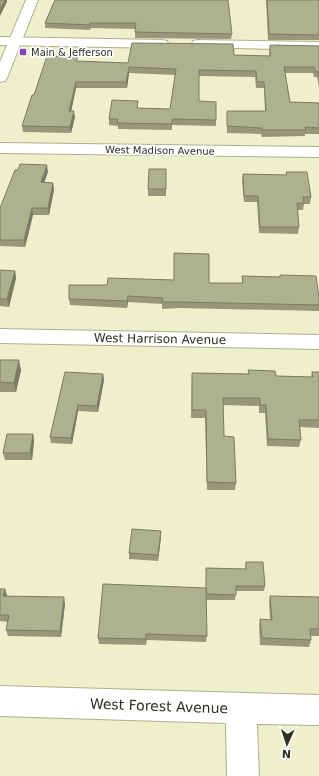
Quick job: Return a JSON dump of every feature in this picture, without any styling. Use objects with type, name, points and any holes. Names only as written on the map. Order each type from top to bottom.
[{"type":"street","points":[[0,78],[32,0]]},
{"type":"street","points":[[0,41],[319,46]]},
{"type":"street","name":"West Madison Avenue","points":[[0,148],[319,152]]},
{"type":"street","name":"West Harrison Avenue","points":[[0,336],[319,342]]},
{"type":"street","name":"West Forest Avenue","points":[[0,701],[319,710]]},
{"type":"street","points":[[241,708],[243,776]]},
{"type":"building","points":[[0,0],[5,0],[0,9]]},
{"type":"building","points":[[55,0],[228,0],[232,34],[135,32],[136,23],[90,23],[90,25],[45,23]]},
{"type":"building","points":[[267,0],[319,0],[319,35],[269,34]]},
{"type":"building","points":[[132,43],[233,44],[234,55],[270,56],[270,45],[319,46],[319,77],[318,72],[315,71],[314,67],[284,67],[290,102],[319,103],[319,128],[305,127],[306,130],[262,130],[262,128],[227,126],[227,111],[266,111],[264,82],[257,82],[256,71],[199,70],[199,101],[216,102],[216,120],[172,119],[172,124],[117,123],[118,119],[109,119],[112,100],[138,101],[137,108],[170,109],[176,69],[129,67],[126,82],[76,82],[69,111],[74,111],[70,127],[22,126],[47,56],[78,57],[76,61],[128,63]]},
{"type":"building","points":[[20,164],[47,165],[41,182],[53,183],[48,208],[32,208],[24,240],[0,240],[0,208],[15,170],[18,170]]},
{"type":"building","points":[[149,169],[166,169],[166,189],[148,189]]},
{"type":"building","points":[[286,172],[307,172],[311,197],[303,197],[304,203],[297,203],[299,227],[260,227],[258,196],[244,196],[243,174],[287,175]]},
{"type":"building","points":[[174,253],[209,254],[209,283],[243,283],[242,276],[316,276],[319,305],[162,302],[163,298],[128,296],[127,301],[69,299],[69,285],[107,285],[108,278],[174,280]]},
{"type":"building","points":[[0,270],[15,271],[7,299],[0,299]]},
{"type":"building","points":[[0,360],[19,360],[14,383],[0,382]]},
{"type":"building","points":[[248,370],[275,371],[276,376],[313,377],[312,372],[319,372],[319,420],[299,420],[301,440],[268,439],[266,405],[260,405],[260,398],[223,398],[224,436],[234,437],[236,483],[207,482],[206,410],[192,410],[192,373],[249,374]]},
{"type":"building","points":[[65,372],[103,374],[97,406],[78,405],[71,438],[50,437]]},
{"type":"building","points":[[7,434],[33,434],[30,453],[3,453]]},
{"type":"building","points":[[132,529],[161,531],[158,555],[129,553]]},
{"type":"building","points":[[246,562],[263,562],[265,586],[236,586],[236,595],[206,594],[206,568],[246,569]]},
{"type":"building","points":[[103,584],[206,588],[207,636],[146,634],[146,639],[98,638]]},
{"type":"building","points":[[0,589],[5,589],[3,596],[64,597],[60,631],[6,630],[9,615],[0,615]]},
{"type":"building","points":[[270,596],[319,597],[319,629],[310,629],[311,640],[262,638],[260,619],[272,620]]},
{"type":"place","name":"Main & Jefferson","points":[[23,52]]}]
